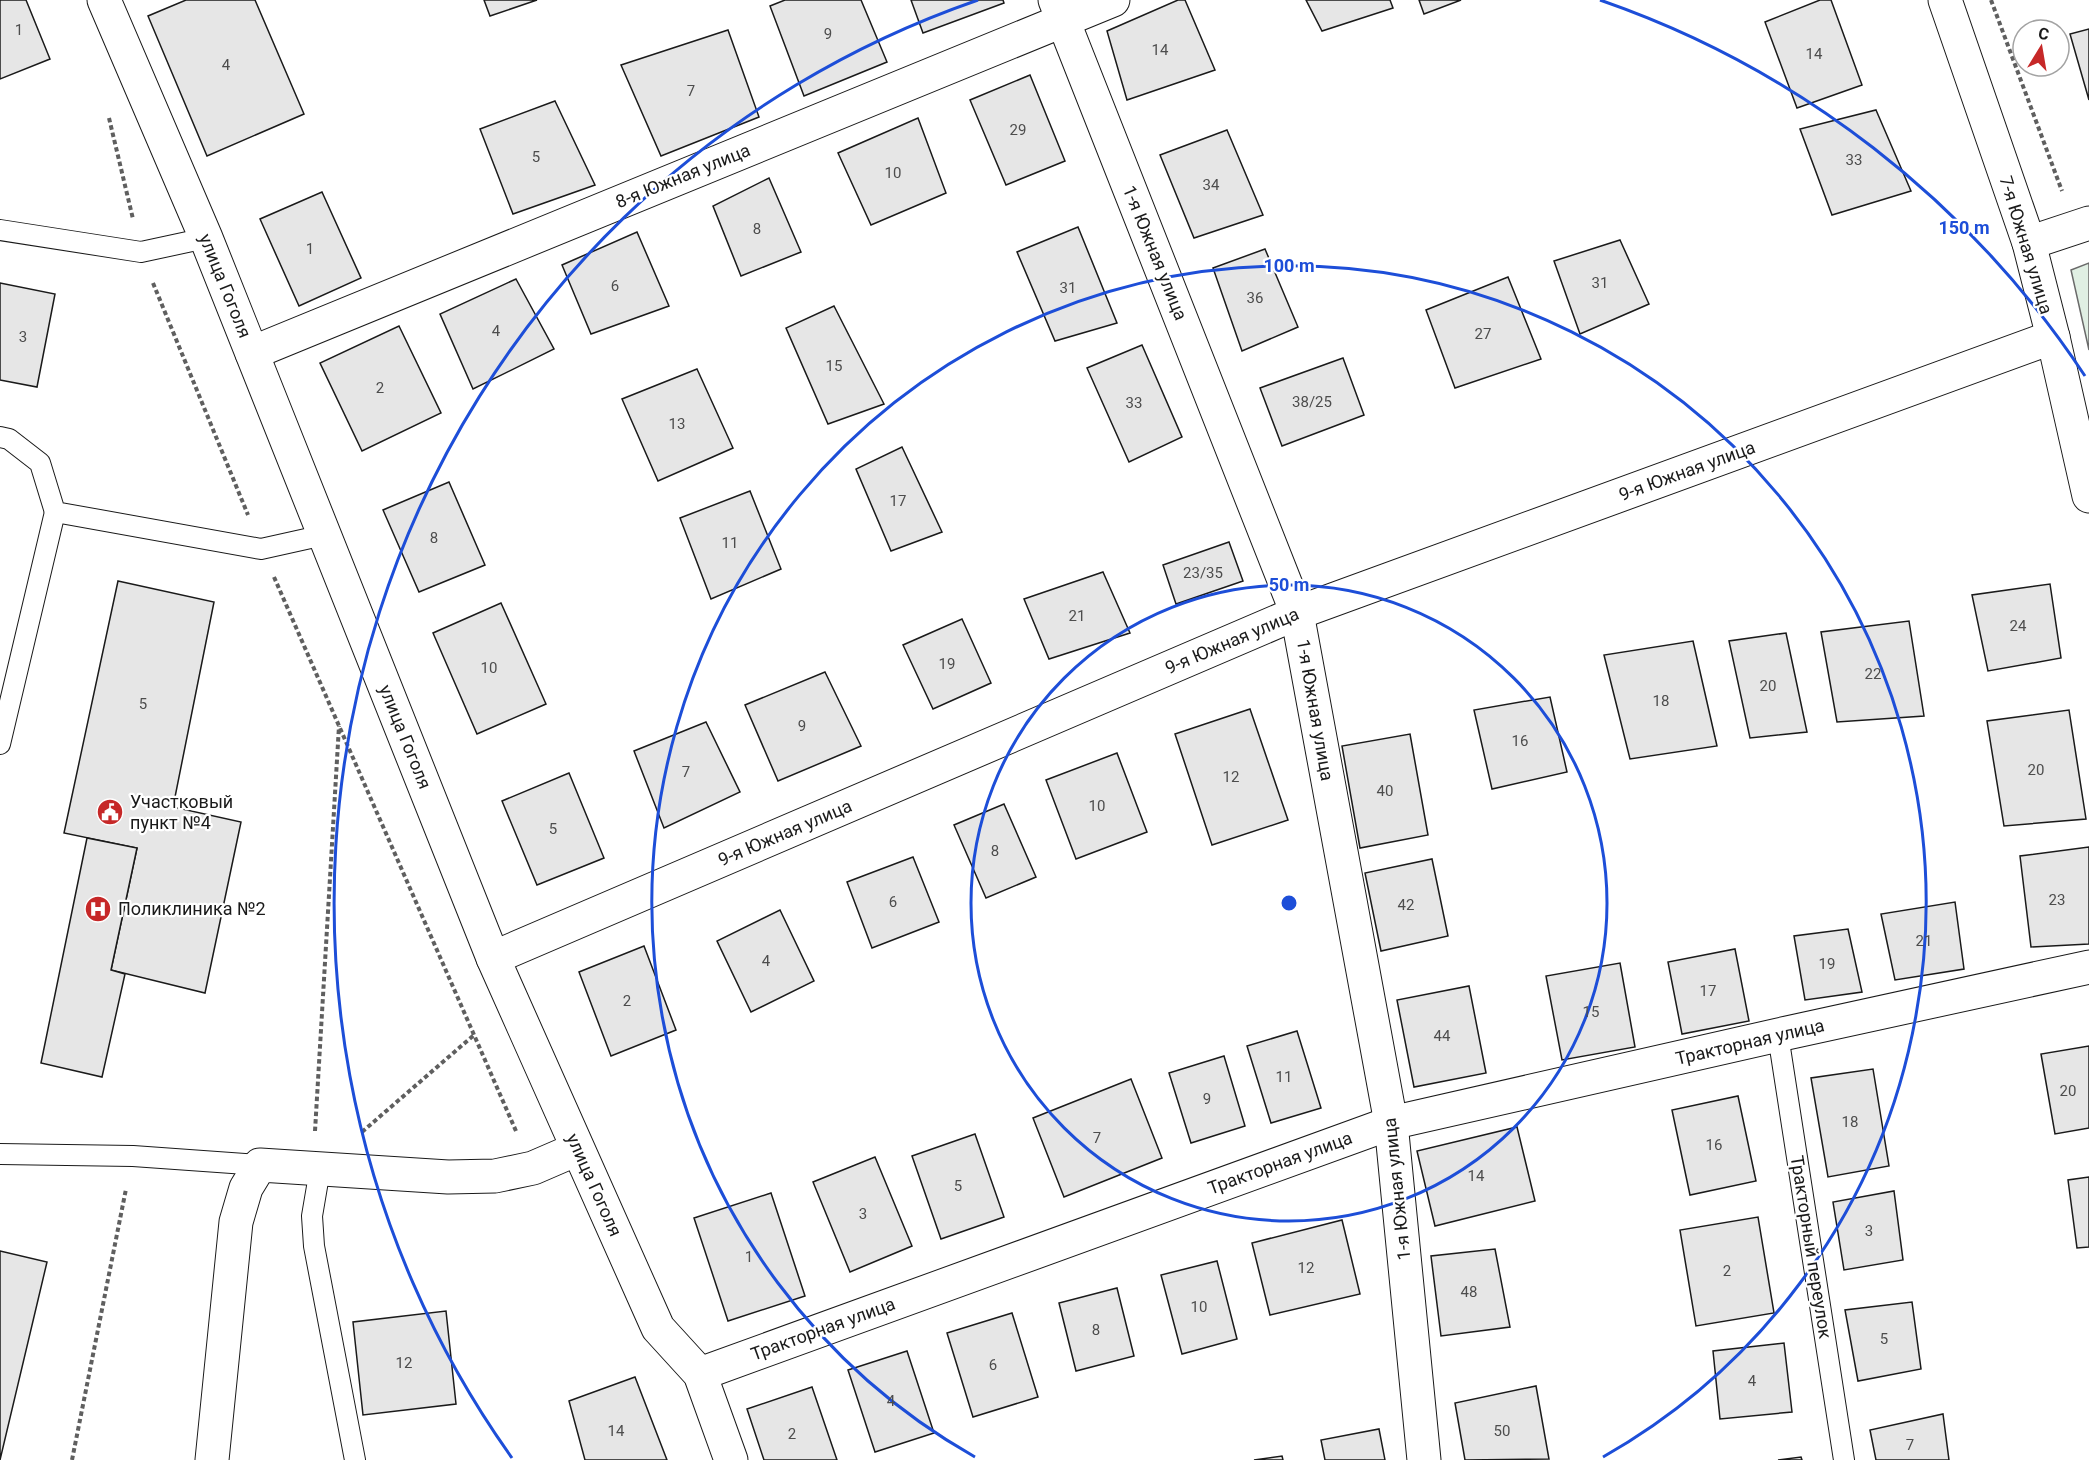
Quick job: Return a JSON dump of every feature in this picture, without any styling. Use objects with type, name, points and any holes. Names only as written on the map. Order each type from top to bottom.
[{"type":"street","name":"улица Гоголя","points":[[104,0],[206,238],[493,958],[658,1328],[700,1374],[731,1460]]},
{"type":"street","name":"8-я Южная улица","points":[[252,353],[1059,10],[1113,0]]},
{"type":"street","name":"7-я Южная улица","points":[[1945,0],[2029,243],[2089,496]]},
{"type":"street","name":"1-я Южная улица","points":[[1059,10],[1298,613],[1391,1123],[1424,1460]]},
{"type":"street","points":[[2029,243],[2082,226]]},
{"type":"street","name":"9-я Южная улица","points":[[493,958],[1298,613],[2053,337]]},
{"type":"street","name":"Тракторная улица","points":[[700,1374],[1391,1123],[2089,967]]},
{"type":"street","points":[[212,1460],[236,1222],[246,1188],[260,1165],[448,1177],[495,1176],[533,1168],[577,1149]]},
{"type":"lane","points":[[0,230],[141,252],[206,238]]},
{"type":"lane","points":[[0,437],[9,439],[40,463],[55,512],[0,744]]},
{"type":"lane","points":[[55,512],[261,549],[324,535]]},
{"type":"lane","name":"Тракторный переулок","points":[[1778,1035],[1844,1460]]},
{"type":"lane","points":[[0,1154],[133,1156],[260,1165]]},
{"type":"lane","points":[[320,1169],[312,1216],[314,1246],[355,1460]]},
{"type":"path","points":[[1991,0],[2082,226]]},
{"type":"path","points":[[108,110],[141,252],[261,549],[533,1168]]},
{"type":"path","points":[[339,725],[314,1151],[320,1169],[474,1035]]},
{"type":"path","points":[[72,1460],[133,1156]]},
{"type":"green space","points":[[2089,263],[2089,350],[2071,270]]},
{"type":"building","points":[[0,0],[26,0],[50,59],[0,79]]},
{"type":"building","points":[[186,0],[255,0],[304,114],[207,156],[148,16]]},
{"type":"building","points":[[484,0],[537,0],[490,16]]},
{"type":"building","points":[[785,0],[861,0],[887,62],[804,96],[770,6]]},
{"type":"building","points":[[911,0],[1003,0],[1004,3],[923,33]]},
{"type":"building","points":[[1178,0],[1185,0],[1215,70],[1127,100],[1107,31]]},
{"type":"building","points":[[1306,0],[1390,0],[1393,8],[1322,31]]},
{"type":"building","points":[[1419,0],[1461,0],[1424,14]]},
{"type":"building","points":[[1820,0],[1831,0],[1862,85],[1797,108],[1765,22]]},
{"type":"building","points":[[2089,29],[2089,100],[2071,37],[2071,34]]},
{"type":"building","points":[[728,30],[759,117],[661,156],[621,65]]},
{"type":"building","points":[[1030,75],[1065,161],[1006,185],[970,100]]},
{"type":"building","points":[[555,101],[595,185],[513,214],[480,129]]},
{"type":"building","points":[[1876,110],[1911,191],[1832,215],[1800,129]]},
{"type":"building","points":[[918,118],[946,193],[871,225],[838,153]]},
{"type":"building","points":[[1227,130],[1263,215],[1194,238],[1160,155]]},
{"type":"building","points":[[769,178],[801,252],[741,276],[713,206]]},
{"type":"building","points":[[322,192],[361,278],[299,306],[260,219]]},
{"type":"building","points":[[1078,227],[1117,323],[1055,341],[1017,252]]},
{"type":"building","points":[[637,232],[669,306],[591,334],[562,265]]},
{"type":"building","points":[[1620,240],[1649,304],[1580,334],[1554,261]]},
{"type":"building","points":[[1265,249],[1298,327],[1242,351],[1213,268]]},
{"type":"building","points":[[1508,277],[1541,359],[1455,388],[1426,310]]},
{"type":"building","points":[[516,279],[554,349],[473,389],[440,314]]},
{"type":"building","points":[[0,283],[55,294],[37,387],[0,380]]},
{"type":"building","points":[[834,306],[884,404],[828,424],[786,328]]},
{"type":"building","points":[[399,326],[441,413],[362,451],[320,363]]},
{"type":"building","points":[[1142,345],[1182,437],[1129,462],[1087,368]]},
{"type":"building","points":[[1343,358],[1364,415],[1282,446],[1260,388]]},
{"type":"building","points":[[697,369],[733,448],[658,481],[622,399]]},
{"type":"building","points":[[902,447],[942,532],[891,551],[856,469]]},
{"type":"building","points":[[449,482],[485,565],[419,592],[383,510]]},
{"type":"building","points":[[750,491],[781,569],[711,599],[680,518]]},
{"type":"building","points":[[1229,542],[1243,581],[1176,604],[1163,565]]},
{"type":"building","points":[[1103,572],[1130,633],[1049,659],[1024,599]]},
{"type":"building","points":[[118,581],[214,602],[173,807],[241,822],[205,993],[111,970],[137,848],[64,833]]},
{"type":"building","points":[[2050,584],[2061,658],[1988,671],[1972,595]]},
{"type":"building","points":[[501,603],[546,704],[477,734],[433,633]]},
{"type":"building","points":[[962,619],[991,683],[933,709],[903,645]]},
{"type":"building","points":[[1909,621],[1924,716],[1837,722],[1821,632]]},
{"type":"building","points":[[1786,633],[1807,732],[1750,738],[1729,641]]},
{"type":"building","points":[[1693,641],[1717,746],[1630,759],[1604,655]]},
{"type":"building","points":[[825,672],[861,746],[778,781],[745,705]]},
{"type":"building","points":[[1550,697],[1567,772],[1492,789],[1474,710]]},
{"type":"building","points":[[1250,709],[1288,820],[1212,845],[1175,734]]},
{"type":"building","points":[[2069,710],[2086,819],[2004,826],[1987,721]]},
{"type":"building","points":[[706,722],[740,792],[664,828],[634,751]]},
{"type":"building","points":[[1410,734],[1428,835],[1360,848],[1342,746]]},
{"type":"building","points":[[1117,753],[1147,832],[1076,859],[1046,780]]},
{"type":"building","points":[[569,773],[604,858],[537,885],[502,801]]},
{"type":"building","points":[[1004,804],[1036,877],[986,898],[954,825]]},
{"type":"building","name":"Поликлиника №2","points":[[87,838],[137,848],[111,970],[125,974],[102,1077],[41,1063]]},
{"type":"building","points":[[2089,847],[2089,944],[2031,947],[2020,856]]},
{"type":"building","points":[[913,857],[939,922],[872,948],[847,882]]},
{"type":"building","points":[[1432,859],[1448,936],[1381,951],[1365,873]]},
{"type":"building","points":[[1955,902],[1964,969],[1895,980],[1881,914]]},
{"type":"building","points":[[780,910],[814,981],[751,1012],[717,941]]},
{"type":"building","points":[[1848,929],[1862,992],[1805,1000],[1794,936]]},
{"type":"building","points":[[644,946],[676,1030],[611,1056],[579,972]]},
{"type":"building","points":[[1735,949],[1749,1021],[1682,1034],[1668,962]]},
{"type":"building","points":[[1620,963],[1635,1047],[1562,1060],[1546,976]]},
{"type":"building","points":[[1469,986],[1486,1073],[1414,1087],[1397,1000]]},
{"type":"building","points":[[1297,1031],[1321,1108],[1271,1123],[1247,1046]]},
{"type":"building","points":[[2089,1046],[2089,1128],[2055,1134],[2041,1054]]},
{"type":"building","points":[[1224,1056],[1245,1126],[1191,1143],[1169,1073]]},
{"type":"building","points":[[1873,1069],[1889,1166],[1828,1177],[1811,1078]]},
{"type":"building","points":[[1131,1079],[1162,1158],[1064,1197],[1033,1118]]},
{"type":"building","points":[[1738,1096],[1756,1181],[1690,1195],[1672,1110]]},
{"type":"building","points":[[1517,1127],[1535,1201],[1435,1226],[1417,1151]]},
{"type":"building","points":[[975,1134],[1004,1217],[941,1239],[912,1156]]},
{"type":"building","points":[[875,1157],[912,1246],[850,1272],[813,1182]]},
{"type":"building","points":[[2089,1177],[2089,1247],[2077,1248],[2068,1180]]},
{"type":"building","points":[[1894,1191],[1903,1260],[1844,1270],[1833,1202]]},
{"type":"building","points":[[771,1193],[805,1296],[728,1321],[694,1218]]},
{"type":"building","points":[[1758,1217],[1774,1313],[1696,1326],[1680,1230]]},
{"type":"building","points":[[1342,1220],[1360,1294],[1270,1315],[1252,1243]]},
{"type":"building","points":[[1495,1249],[1510,1327],[1441,1336],[1431,1256]]},
{"type":"building","points":[[0,1251],[47,1262],[0,1460]]},
{"type":"building","points":[[1217,1261],[1237,1339],[1182,1354],[1161,1275]]},
{"type":"building","points":[[1117,1288],[1134,1356],[1076,1371],[1059,1303]]},
{"type":"building","points":[[1912,1302],[1921,1369],[1858,1381],[1845,1310]]},
{"type":"building","points":[[446,1311],[456,1404],[363,1415],[353,1322]]},
{"type":"building","points":[[1012,1313],[1038,1397],[973,1417],[947,1333]]},
{"type":"building","points":[[1784,1343],[1792,1412],[1720,1419],[1713,1351]]},
{"type":"building","points":[[907,1351],[934,1433],[875,1452],[848,1370]]},
{"type":"building","points":[[635,1377],[667,1460],[585,1460],[569,1401]]},
{"type":"building","points":[[1536,1386],[1549,1459],[1465,1460],[1455,1403]]},
{"type":"building","points":[[812,1387],[837,1460],[764,1460],[747,1409]]},
{"type":"building","points":[[1943,1414],[1949,1460],[1876,1460],[1870,1430]]},
{"type":"building","points":[[1379,1429],[1385,1460],[1325,1460],[1321,1440]]},
{"type":"building","points":[[1282,1456],[1283,1460],[1254,1460]]},
{"type":"building","points":[[1801,1457],[1802,1460],[1778,1460]]},
{"type":"place","name":"Участковый пункт №4","points":[[110,812]]},
{"type":"place","name":"Поликлиника №2","points":[[98,909]]}]
